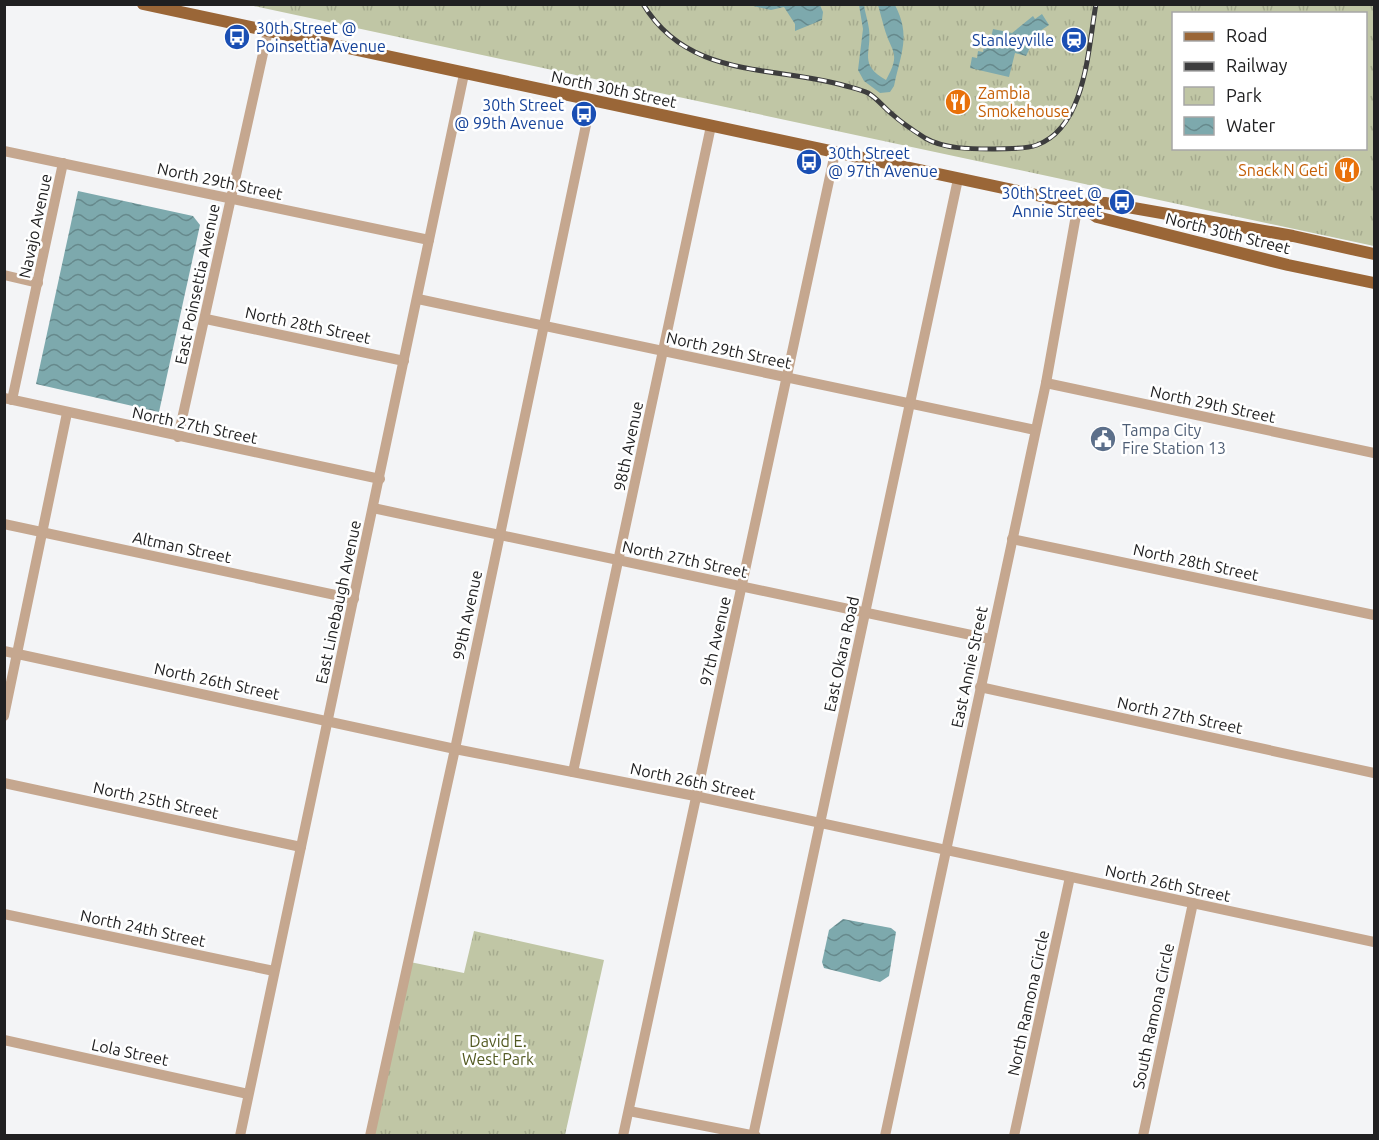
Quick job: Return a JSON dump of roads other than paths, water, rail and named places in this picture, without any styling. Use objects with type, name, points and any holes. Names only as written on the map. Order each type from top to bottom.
[{"type":"main road","name":"North 30th Street","points":[[143,4],[1078,204],[1106,203],[1293,236],[1374,254]]},
{"type":"main road","name":"North 30th Street","points":[[1078,204],[1097,217],[1288,265],[1374,283]]},
{"type":"street","name":"East Poinsettia Avenue","points":[[178,436],[206,319],[268,31]]},
{"type":"street","name":"East Linebaugh Avenue","points":[[240,1136],[464,74]]},
{"type":"street","name":"99th Avenue","points":[[370,1136],[455,749],[591,101]]},
{"type":"street","name":"98th Avenue","points":[[573,772],[711,126]]},
{"type":"street","name":"North 29th Street","points":[[4,151],[429,240]]},
{"type":"street","name":"97th Avenue","points":[[623,1136],[835,153]]},
{"type":"street","name":"Navajo Avenue","points":[[8,399],[38,283],[63,163]]},
{"type":"street","name":"East Okara Road","points":[[754,1135],[958,179]]},
{"type":"street","name":"East Annie Street","points":[[885,1136],[1046,383],[1078,204]]},
{"type":"street","points":[[4,275],[38,283]]},
{"type":"street","name":"North 29th Street","points":[[418,299],[1035,430]]},
{"type":"street","name":"North 28th Street","points":[[206,319],[404,361]]},
{"type":"street","name":"North 29th Street","points":[[1046,383],[1374,453]]},
{"type":"street","name":"North 27th Street","points":[[8,399],[380,478]]},
{"type":"street","points":[[4,716],[67,413]]},
{"type":"street","name":"North 27th Street","points":[[373,508],[990,639]]},
{"type":"street","name":"Altman Street","points":[[4,524],[354,599]]},
{"type":"street","name":"North 28th Street","points":[[1011,539],[1374,615]]},
{"type":"street","name":"North 26th Street","points":[[4,651],[455,749],[695,796],[1374,942]]},
{"type":"street","name":"North 27th Street","points":[[980,687],[1374,772]]},
{"type":"street","name":"North 25th Street","points":[[4,783],[301,847]]},
{"type":"street","name":"North Ramona Circle","points":[[1014,1136],[1070,877]]},
{"type":"street","name":"South Ramona Circle","points":[[1143,1136],[1193,903]]},
{"type":"street","name":"North 24th Street","points":[[4,914],[274,971]]},
{"type":"street","name":"Lola Street","points":[[4,1040],[248,1094]]},
{"type":"street","points":[[629,1111],[754,1135]]},
{"type":"water","points":[[749,5],[820,5],[823,12],[822,20],[795,31],[795,24],[784,7],[771,10]]},
{"type":"water","points":[[859,5],[864,5],[869,26],[869,63],[877,74],[886,80],[891,71],[894,53],[878,5],[895,5],[900,16],[904,36],[902,54],[894,86],[890,92],[880,93],[864,81],[858,70],[863,29]]},
{"type":"water","points":[[1042,14],[1049,25],[1037,33],[1026,56],[1015,53],[1009,77],[970,68],[972,57],[977,58],[978,51],[983,52],[984,46],[989,47],[993,29],[1012,33],[1033,16],[1035,19]]},
{"type":"water","points":[[78,191],[193,216],[200,225],[159,412],[36,384]]},
{"type":"water","points":[[843,919],[891,928],[896,932],[889,976],[880,982],[824,968],[822,962],[829,930]]},
{"type":"railway","points":[[643,4],[662,28],[684,46],[708,58],[734,66],[818,80],[860,90],[871,95],[904,124],[932,142],[975,149],[1032,147],[1053,136],[1066,122],[1082,84],[1096,4]]},
{"type":"place","name":"30th Street @ Poinsettia Avenue","points":[[237,37]]},
{"type":"place","name":"Stanleyville","points":[[1074,40]]},
{"type":"place","name":"Zambia Smokehouse","points":[[958,102]]},
{"type":"place","name":"30th Street @ 99th Avenue","points":[[584,114]]},
{"type":"place","name":"30th Street @ 97th Avenue","points":[[809,162]]},
{"type":"place","name":"Snack N Geti","points":[[1347,170]]},
{"type":"place","name":"30th Street @ Annie Street","points":[[1122,202]]},
{"type":"place","name":"Tampa City Fire Station 13","points":[[1103,439]]},
{"type":"park label","name":"David E. West Park","points":[[498,1050]]}]
